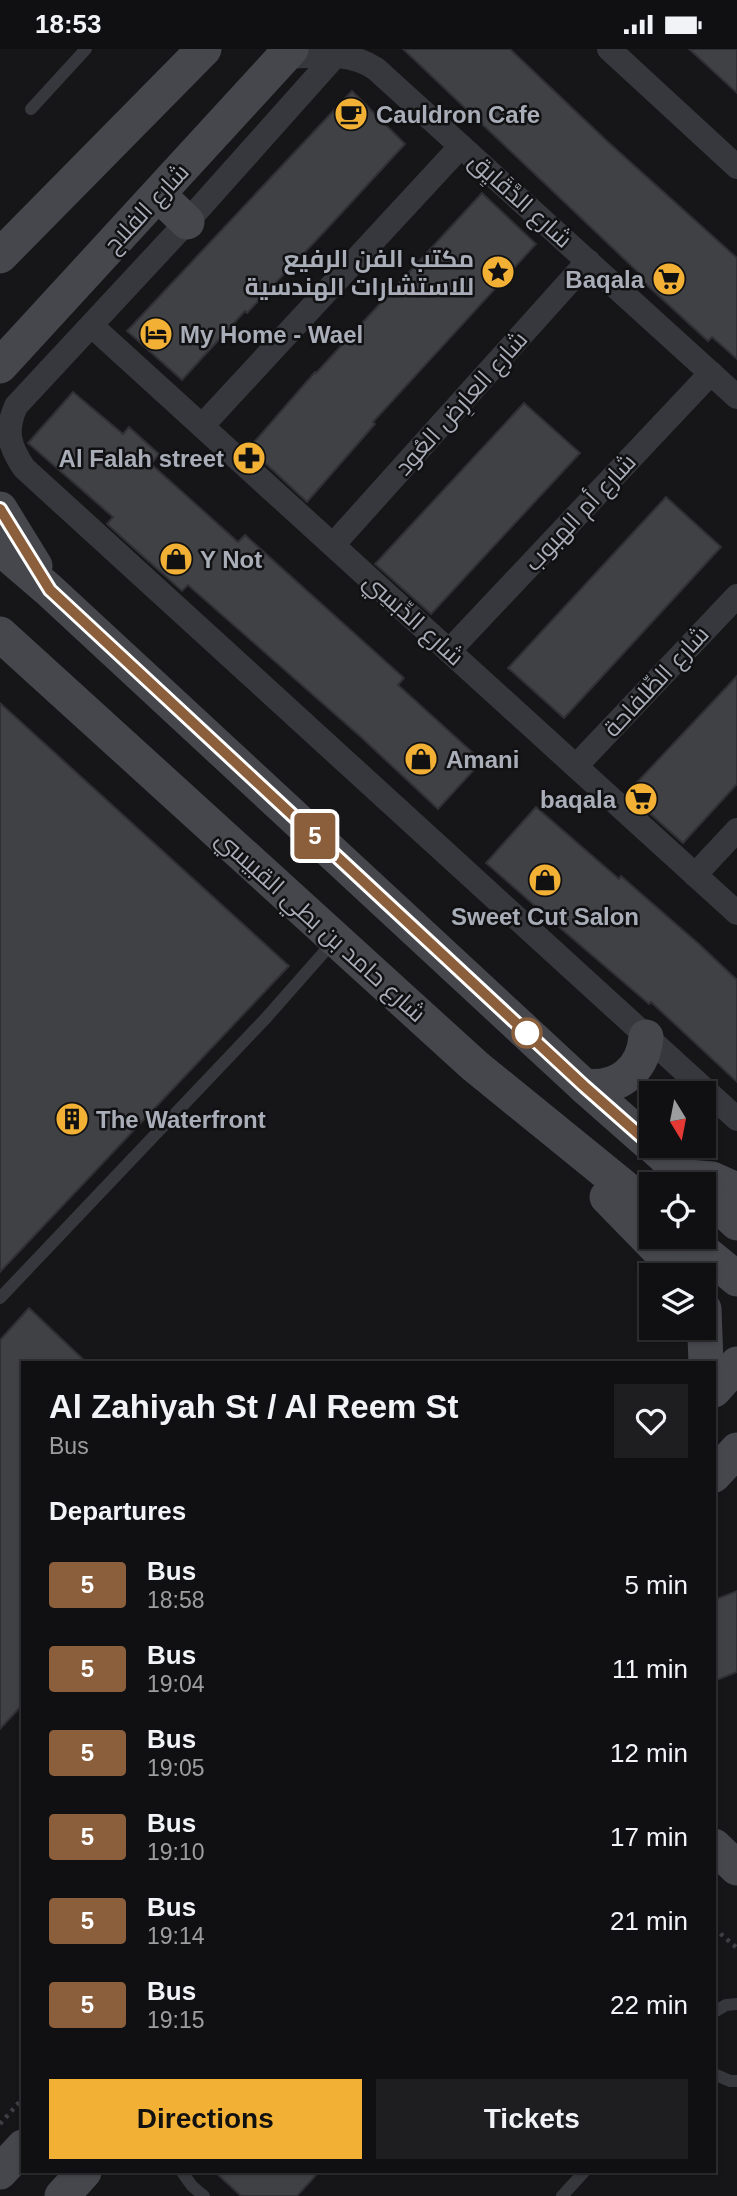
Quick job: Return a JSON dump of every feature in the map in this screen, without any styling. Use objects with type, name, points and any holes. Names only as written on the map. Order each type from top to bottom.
[{"type":"main road","points":[[0,257],[204,49]]},
{"type":"main road","name":"شارع الفلاح","points":[[1,366],[287,53]]},
{"type":"main road","points":[[159,195],[187,222]]},
{"type":"main road","points":[[0,509],[50,590]]},
{"type":"main road","points":[[0,548],[50,590],[584,1086],[639,1134]]},
{"type":"main road","name":"شارع حامد بن بطي القبيسي","points":[[0,634],[475,1066],[639,1199]]},
{"type":"main road","points":[[584,1086],[610,1086],[622,1080],[640,1062],[646,1037]]},
{"type":"main road","points":[[475,1066],[671,1263]]},
{"type":"main road","points":[[668,1159],[682,1172]]},
{"type":"main road","points":[[716,1181],[737,1190]]},
{"type":"main road","points":[[716,1203],[737,1223]]},
{"type":"main road","points":[[701,1249],[737,1279]]},
{"type":"main road","points":[[705,1340],[706,1361]]},
{"type":"main road","points":[[716,1388],[737,1364]]},
{"type":"main road","points":[[716,1473],[737,1450]]},
{"type":"main road","points":[[716,1848],[737,1868]]},
{"type":"main road","points":[[0,2172],[21,2149]]},
{"type":"main road","points":[[62,2196],[83,2173]]},
{"type":"street","points":[[609,49],[737,167]]},
{"type":"street","name":"شارع الدَّقَايِق","points":[[287,53],[336,55],[364,61],[376,69],[737,397]]},
{"type":"street","points":[[336,55],[187,222],[16,406],[9,422],[15,455],[24,468],[737,1119]]},
{"type":"street","points":[[202,426],[461,146]]},
{"type":"street","name":"شارع العارِض العُود","points":[[333,545],[588,261]]},
{"type":"street","name":"شارع الدِّبسِي","points":[[92,326],[737,912]]},
{"type":"street","name":"شارع أم الهبوب","points":[[449,651],[711,373]]},
{"type":"street","name":"شارع الطِّلفاحة","points":[[576,766],[737,596]]},
{"type":"street","points":[[695,875],[737,830]]},
{"type":"lane","points":[[31,109],[86,49]]},
{"type":"lane","points":[[0,1298],[266,1018],[335,939]]},
{"type":"lane","points":[[716,2008],[737,2004]]},
{"type":"lane","points":[[716,2075],[735,2083]]},
{"type":"lane","points":[[183,2173],[204,2196]]},
{"type":"lane","points":[[562,2196],[583,2173]]},
{"type":"path","points":[[716,1930],[737,1948]]},
{"type":"path","points":[[0,2124],[21,2100]]},
{"type":"building","points":[[403,49],[510,49],[737,258],[737,359],[712,337],[708,341],[636,275],[639,273]]},
{"type":"building","points":[[689,49],[737,49],[737,93]]},
{"type":"building","points":[[352,91],[405,144],[182,380],[127,331]]},
{"type":"building","points":[[482,193],[536,244],[373,422],[375,424],[307,502],[249,448],[315,372]]},
{"type":"building","points":[[73,392],[123,434],[129,427],[159,454],[151,464],[238,542],[245,535],[404,678],[398,685],[482,761],[438,809],[362,738],[188,585],[182,591],[127,542],[107,524],[113,517],[28,443]]},
{"type":"building","points":[[524,403],[580,453],[431,614],[375,564]]},
{"type":"building","points":[[666,497],[721,547],[564,718],[508,668]]},
{"type":"building","points":[[737,676],[737,784],[683,843],[627,793]]},
{"type":"building","name":"The Waterfront","points":[[0,703],[289,966],[0,1272]]},
{"type":"building","points":[[536,807],[619,879],[621,876],[737,980],[737,1082],[651,1002],[649,1004],[486,863]]},
{"type":"building","points":[[29,1308],[85,1361],[21,1361],[21,1706],[0,1729],[0,1340]]},
{"type":"building","points":[[737,1591],[737,1672],[716,1680],[716,1599]]},
{"type":"building","points":[[216,2173],[318,2173],[297,2196],[241,2196]]},
{"type":"bus line","name":"5","points":[[0,509],[50,590],[639,1134]]},
{"type":"place","name":"Cauldron Cafe","points":[[351,114]]},
{"type":"place","name":"مكتب الفن الرفيع للاستشارات الهندسية","points":[[498,272]]},
{"type":"place","name":"Baqala","points":[[669,279]]},
{"type":"place","name":"My Home - Wael","points":[[156,334]]},
{"type":"place","name":"Al Falah street","points":[[249,458]]},
{"type":"place","name":"Y Not","points":[[176,559]]},
{"type":"place","name":"Amani","points":[[421,759]]},
{"type":"place","name":"baqala","points":[[641,799]]},
{"type":"place","name":"Sweet Cut Salon","points":[[545,880]]},
{"type":"place","name":"The Waterfront","points":[[72,1119]]}]
